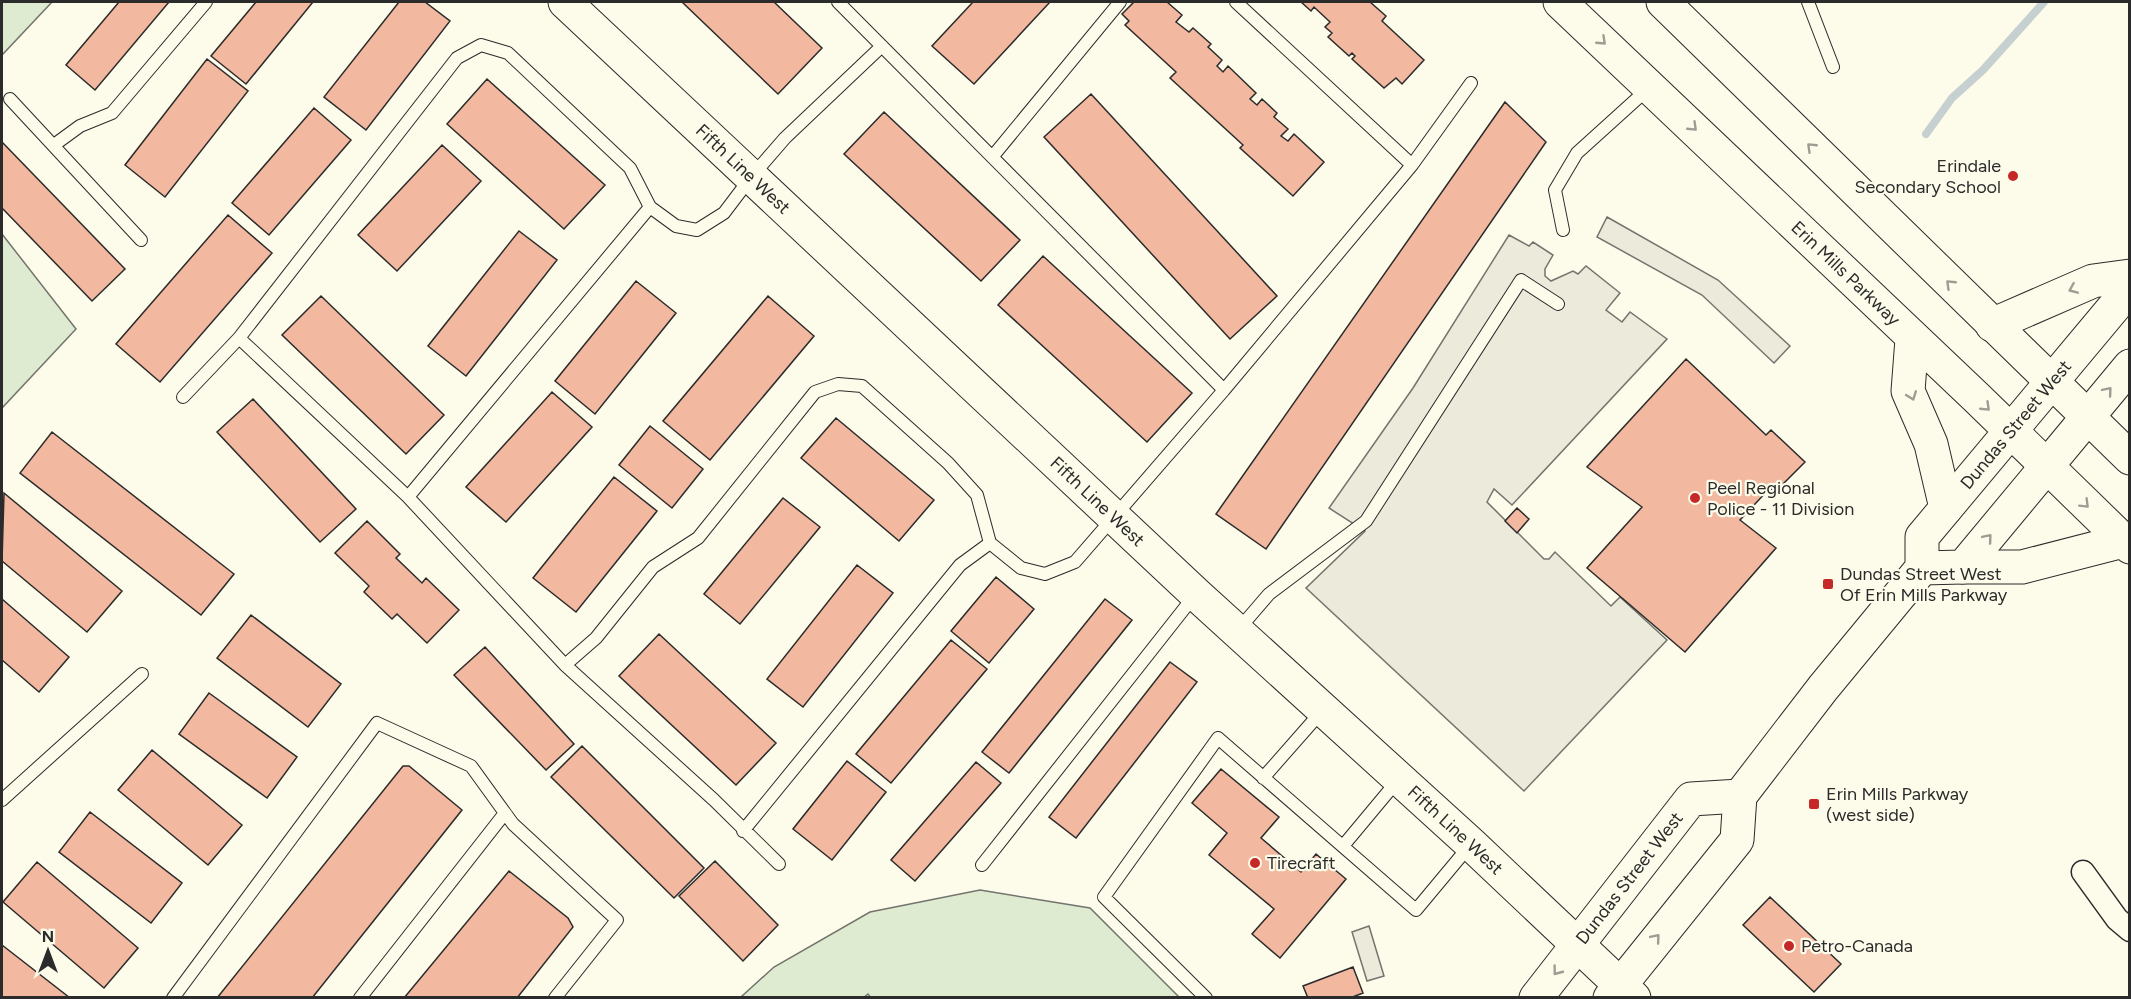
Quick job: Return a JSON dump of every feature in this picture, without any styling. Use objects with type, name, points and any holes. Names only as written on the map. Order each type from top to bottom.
[{"type":"main road","name":"Fifth Line West","points":[[565,2],[1116,516],[1196,594],[1322,711],[1471,844],[1577,944],[1621,993]]},
{"type":"main road","name":"Erin Mills Parkway","points":[[1560,2],[2011,431],[2126,544]]},
{"type":"main road","points":[[1663,2],[2130,458]]},
{"type":"main road","points":[[1992,325],[2093,281],[2130,276]]},
{"type":"main road","name":"Dundas Street West","points":[[1922,568],[1922,537],[2130,288]]},
{"type":"main road","points":[[1912,339],[1908,391],[1931,444],[1946,508]]},
{"type":"main road","points":[[1963,567],[2130,366]]},
{"type":"main road","points":[[1621,993],[1737,840],[1740,796],[1823,688],[1922,568],[2022,567],[2126,544]]},
{"type":"main road","name":"Dundas Street West","points":[[1536,998],[1691,799],[1740,796]]},
{"type":"street","points":[[2083,872],[2117,919],[2130,930]]},
{"type":"lane","points":[[54,145],[80,126],[112,112],[206,2]]},
{"type":"lane","points":[[838,2],[1224,390]]},
{"type":"lane","points":[[993,156],[1120,2]]},
{"type":"lane","points":[[1236,2],[1412,165]]},
{"type":"lane","points":[[1808,2],[1833,67]]},
{"type":"lane","points":[[183,397],[239,338],[457,58],[481,45],[508,53],[630,168],[651,207],[676,226],[697,230],[724,213],[785,138],[882,46]]},
{"type":"lane","points":[[565,665],[596,638],[653,567],[698,538],[815,392],[838,384],[862,386],[948,463],[977,495],[990,543],[1021,568],[1046,574],[1075,562],[1224,390],[1412,165],[1471,83]]},
{"type":"lane","points":[[1563,230],[1555,190],[1577,153],[1651,87]]},
{"type":"lane","points":[[10,99],[141,240]]},
{"type":"lane","points":[[408,497],[651,207]]},
{"type":"lane","points":[[1236,631],[1269,594],[1366,521],[1521,280],[1558,304]]},
{"type":"lane","points":[[239,338],[408,497],[565,665],[714,800],[779,864]]},
{"type":"lane","points":[[743,831],[960,565],[990,543]]},
{"type":"lane","points":[[982,865],[1196,594]]},
{"type":"lane","points":[[2,800],[142,674]]},
{"type":"lane","points":[[1263,778],[1322,711]]},
{"type":"lane","points":[[173,998],[377,723],[471,766],[513,824],[617,920],[555,998]]},
{"type":"lane","points":[[1206,998],[1104,897],[1218,738],[1416,910],[1471,844]]},
{"type":"lane","points":[[1343,846],[1398,779]]},
{"type":"lane","points":[[360,998],[505,813]]},
{"type":"green space","points":[[2,2],[52,2],[2,55]]},
{"type":"green space","points":[[2,234],[76,329],[2,408]]},
{"type":"green space","points":[[980,890],[1090,908],[1179,997],[871,998],[868,994],[863,998],[741,997],[774,967],[870,912]]},
{"type":"shaded area","points":[[1607,217],[1718,280],[1790,346],[1774,363],[1702,295],[1597,237]]},
{"type":"shaded area","points":[[1509,235],[1529,246],[1533,242],[1553,255],[1545,269],[1545,276],[1551,281],[1573,271],[1578,274],[1586,266],[1620,293],[1606,310],[1622,322],[1630,312],[1667,339],[1512,505],[1494,489],[1487,502],[1544,559],[1549,559],[1555,552],[1611,606],[1620,597],[1667,640],[1524,791],[1306,588],[1365,531],[1329,508],[1413,388]]},
{"type":"shaded area","points":[[1369,926],[1384,976],[1367,981],[1352,932]]},
{"type":"building","points":[[119,2],[169,2],[95,90],[66,65]]},
{"type":"building","points":[[256,2],[313,2],[246,84],[211,56]]},
{"type":"building","points":[[399,2],[425,2],[450,21],[366,130],[324,97]]},
{"type":"building","points":[[682,2],[774,2],[822,48],[778,94]]},
{"type":"building","points":[[973,2],[1050,2],[974,84],[932,46]]},
{"type":"building","points":[[1134,2],[1167,2],[1182,15],[1176,22],[1189,32],[1193,28],[1211,44],[1208,47],[1222,60],[1217,66],[1223,72],[1228,66],[1256,93],[1250,99],[1257,105],[1262,99],[1277,113],[1274,117],[1288,129],[1281,136],[1288,141],[1294,134],[1324,162],[1293,196],[1240,148],[1243,145],[1170,78],[1176,72],[1125,25],[1129,21],[1122,14]]},
{"type":"building","points":[[1301,2],[1370,2],[1386,16],[1382,21],[1424,60],[1402,84],[1396,78],[1384,88],[1352,59],[1355,56],[1352,53],[1349,56],[1328,37],[1332,33],[1325,27],[1330,22],[1314,7],[1311,11]]},
{"type":"building","points":[[207,59],[248,91],[165,197],[125,165]]},
{"type":"building","points":[[487,79],[605,185],[564,229],[447,124]]},
{"type":"building","points":[[1091,94],[1277,296],[1230,339],[1044,137]]},
{"type":"building","points":[[1505,102],[1546,142],[1266,549],[1216,514]]},
{"type":"building","points":[[314,108],[351,140],[269,235],[232,203]]},
{"type":"building","points":[[884,112],[1020,240],[981,281],[844,154]]},
{"type":"building","points":[[2,142],[125,269],[92,301],[2,208]]},
{"type":"building","points":[[442,145],[481,181],[397,271],[358,235]]},
{"type":"building","points":[[228,215],[272,253],[160,382],[116,344]]},
{"type":"building","points":[[519,231],[557,260],[466,376],[428,346]]},
{"type":"building","points":[[1043,256],[1192,393],[1147,442],[998,305]]},
{"type":"building","points":[[636,281],[676,313],[595,414],[555,381]]},
{"type":"building","points":[[321,296],[444,415],[406,454],[282,335]]},
{"type":"building","points":[[768,296],[814,336],[710,460],[663,421]]},
{"type":"building","name":"Peel Regional Police - 11 Division","points":[[1686,359],[1766,435],[1771,430],[1805,462],[1777,490],[1769,489],[1740,520],[1776,548],[1685,652],[1587,568],[1642,507],[1587,467]]},
{"type":"building","points":[[552,392],[592,427],[506,522],[466,487]]},
{"type":"building","points":[[253,399],[356,509],[320,542],[217,432]]},
{"type":"building","points":[[836,418],[934,500],[899,541],[801,458]]},
{"type":"building","points":[[650,426],[703,469],[672,508],[619,465]]},
{"type":"building","points":[[52,432],[234,574],[201,615],[20,473]]},
{"type":"building","points":[[614,477],[657,511],[576,612],[533,578]]},
{"type":"building","points":[[4,493],[122,591],[87,632],[2,561]]},
{"type":"building","points":[[783,498],[820,527],[740,624],[704,594]]},
{"type":"building","points":[[1517,508],[1529,519],[1517,533],[1505,521]]},
{"type":"building","points":[[367,521],[400,554],[396,558],[422,583],[426,578],[459,610],[427,643],[397,614],[392,619],[364,592],[369,586],[335,553]]},
{"type":"building","points":[[857,565],[893,593],[803,707],[767,679]]},
{"type":"building","points":[[996,577],[1034,609],[989,663],[951,631]]},
{"type":"building","points":[[2,599],[69,657],[39,692],[2,660]]},
{"type":"building","points":[[1105,599],[1132,620],[1009,773],[982,752]]},
{"type":"building","points":[[251,615],[341,684],[308,727],[217,658]]},
{"type":"building","points":[[659,634],[776,743],[736,785],[619,676]]},
{"type":"building","points":[[951,640],[987,669],[891,783],[856,754]]},
{"type":"building","points":[[485,647],[574,744],[546,770],[454,675]]},
{"type":"building","points":[[1170,662],[1197,682],[1076,838],[1049,817]]},
{"type":"building","points":[[209,693],[297,757],[267,798],[179,734]]},
{"type":"building","points":[[582,746],[704,868],[674,898],[551,777]]},
{"type":"building","points":[[152,750],[242,825],[208,865],[118,790]]},
{"type":"building","points":[[847,761],[886,792],[832,860],[793,829]]},
{"type":"building","points":[[976,762],[1001,783],[915,881],[891,860]]},
{"type":"building","points":[[403,766],[409,766],[462,810],[312,998],[217,998]]},
{"type":"building","name":"Tirecraft","points":[[1221,769],[1279,817],[1261,838],[1301,872],[1316,854],[1346,879],[1280,958],[1252,934],[1274,909],[1209,855],[1227,833],[1192,803]]},
{"type":"building","points":[[90,812],[182,883],[151,923],[59,852]]},
{"type":"building","points":[[715,861],[778,925],[743,961],[679,896]]},
{"type":"building","points":[[37,862],[138,948],[104,988],[3,902]]},
{"type":"building","points":[[509,871],[568,918],[573,927],[517,998],[404,998]]},
{"type":"building","points":[[1770,897],[1841,964],[1814,992],[1743,925]]},
{"type":"building","points":[[2,945],[70,998],[2,998]]},
{"type":"building","points":[[1353,967],[1363,993],[1350,998],[1308,998],[1303,986]]},
{"type":"waterway","points":[[1926,134],[1952,98],[1983,70],[2044,2]]},
{"type":"place","name":"Erindale Secondary School","points":[[2013,176]]},
{"type":"place","name":"Peel Regional Police - 11 Division","points":[[1695,498]]},
{"type":"place","name":"Dundas Street West Of Erin Mills Parkway","points":[[1828,584]]},
{"type":"place","name":"Erin Mills Parkway (west side)","points":[[1814,804]]},
{"type":"place","name":"Tirecraft","points":[[1255,863]]},
{"type":"place","name":"Petro-Canada","points":[[1789,946]]}]
